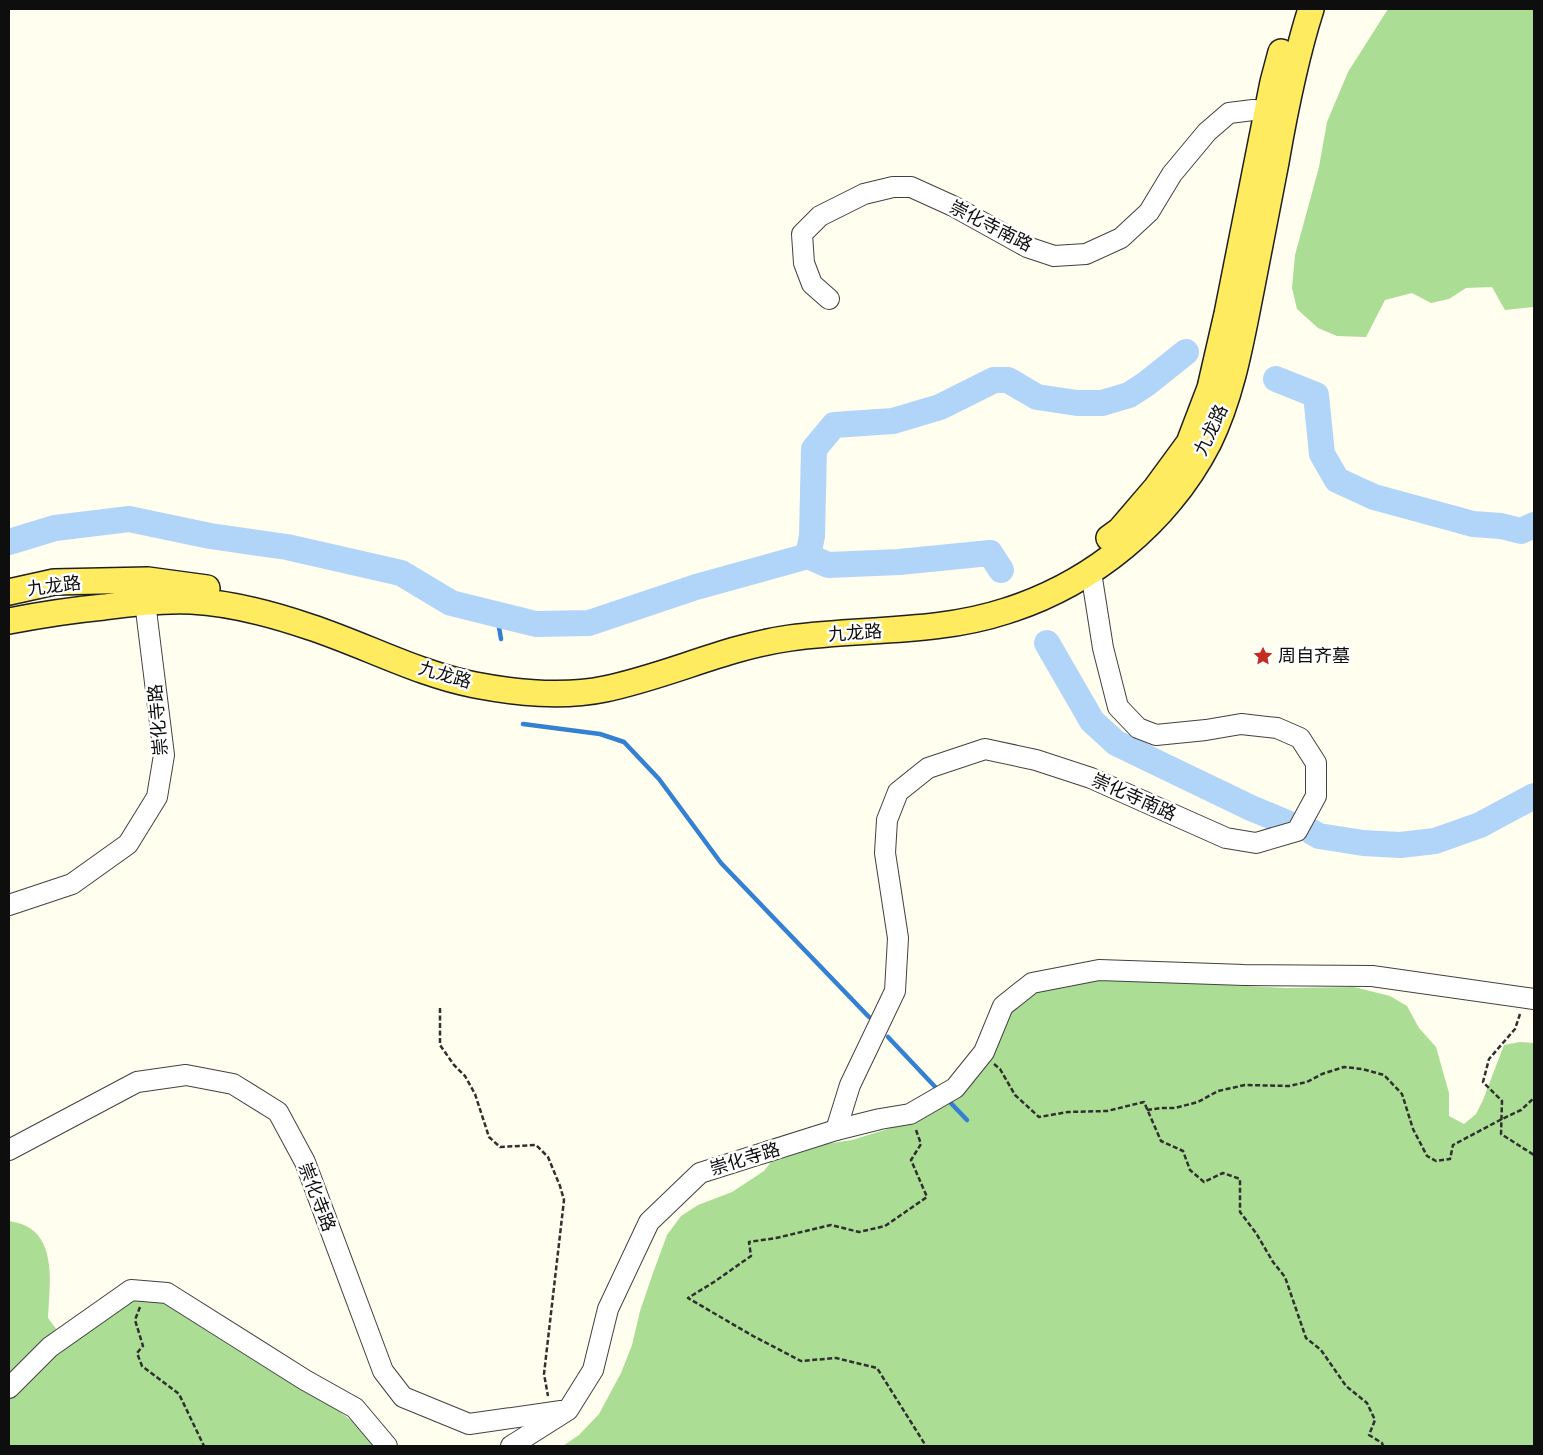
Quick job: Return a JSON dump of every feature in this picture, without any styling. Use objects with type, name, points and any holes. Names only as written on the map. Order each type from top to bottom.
[{"type":"main road","name":"九龙路","points":[[9,592],[54,582],[148,580],[224,591],[284,602],[414,651],[484,671],[524,677],[577,677],[637,665],[719,638],[770,626],[847,618],[900,616],[967,606],[1027,586],[1081,558],[1120,530],[1156,488],[1188,443],[1212,379],[1229,304],[1273,82],[1294,9]]},
{"type":"main road","name":"九龙路","points":[[9,622],[49,613],[145,602],[192,601],[250,610],[309,626],[426,672],[472,684],[523,692],[563,694],[601,690],[636,682],[755,645],[782,640],[846,633],[908,630],[956,623],[998,614],[1055,592],[1091,572],[1158,516],[1185,482],[1210,440],[1227,395],[1242,333],[1290,86],[1311,9]]},
{"type":"street","name":"崇化寺南路","points":[[829,299],[812,284],[804,263],[802,234],[820,216],[864,194],[893,187],[911,187],[953,206],[1027,247],[1054,256],[1086,254],[1121,238],[1149,212],[1172,174],[1207,132],[1229,113],[1253,110],[1267,111]]},
{"type":"street","name":"崇化寺南路","points":[[836,1130],[850,1085],[895,991],[898,938],[885,853],[887,820],[898,792],[928,768],[985,749],[1036,760],[1092,778],[1226,838],[1256,842],[1297,832],[1316,796],[1316,763],[1300,738],[1277,728],[1241,724],[1156,735],[1138,728],[1118,707],[1103,648],[1091,572]]},
{"type":"street","name":"崇化寺路","points":[[9,904],[72,884],[128,844],[157,797],[164,756],[145,602]]},
{"type":"street","name":"崇化寺路","points":[[511,1446],[559,1411],[593,1370],[608,1308],[649,1222],[700,1173],[836,1130],[910,1114],[955,1088],[984,1052],[1003,1006],[1032,983],[1099,970],[1244,975],[1372,976],[1530,999]]},
{"type":"street","name":"崇化寺路","points":[[9,1150],[137,1082],[186,1075],[233,1084],[278,1112],[305,1162],[383,1371],[403,1397],[469,1424],[559,1411]]},
{"type":"street","points":[[9,1388],[50,1347],[131,1290],[168,1293],[305,1380],[355,1408],[387,1446]]},
{"type":"path","points":[[1530,999],[1515,1029],[1489,1059],[1482,1082],[1502,1101],[1501,1134],[1534,1155]]},
{"type":"path","points":[[440,1008],[440,1045],[454,1065],[465,1076],[475,1094],[489,1138],[500,1147],[536,1145],[548,1157],[560,1186],[564,1200],[544,1374],[559,1411]]},
{"type":"path","points":[[984,1052],[1000,1069],[1015,1096],[1039,1117],[1068,1112],[1107,1111],[1144,1102],[1161,1140],[1183,1151],[1190,1170],[1204,1182],[1223,1173],[1240,1179],[1240,1212],[1285,1277],[1306,1338],[1321,1350],[1346,1386],[1367,1403],[1375,1420],[1369,1434],[1382,1443],[1383,1446]]},
{"type":"path","points":[[1148,1110],[1175,1108],[1198,1102],[1218,1091],[1245,1085],[1289,1086],[1307,1082],[1322,1074],[1344,1067],[1362,1069],[1384,1074],[1402,1094],[1413,1129],[1427,1156],[1436,1161],[1450,1159],[1453,1145],[1521,1110],[1534,1098]]},
{"type":"path","points":[[910,1114],[921,1144],[911,1160],[927,1196],[885,1226],[859,1232],[831,1225],[776,1238],[749,1242],[751,1256],[688,1298],[753,1336],[801,1361],[836,1358],[877,1368],[926,1446]]},
{"type":"path","points":[[146,1291],[135,1320],[142,1346],[137,1353],[142,1366],[178,1394],[204,1446]]},
{"type":"green space","points":[[1388,9],[1534,9],[1533,307],[1505,310],[1492,287],[1466,288],[1449,299],[1431,303],[1412,293],[1385,300],[1366,337],[1337,336],[1318,328],[1297,309],[1292,288],[1295,255],[1319,167],[1327,122],[1348,72]]},
{"type":"green space","points":[[1066,977],[1287,988],[1354,987],[1390,996],[1407,1006],[1419,1028],[1436,1047],[1449,1093],[1449,1116],[1464,1124],[1476,1114],[1504,1045],[1520,1042],[1534,1043],[1534,1446],[563,1446],[579,1435],[599,1414],[621,1373],[632,1345],[640,1311],[667,1235],[681,1216],[698,1205],[732,1192],[764,1171],[774,1158],[806,1147],[852,1140],[891,1128],[952,1102],[976,1078],[1007,1017],[1038,981]]},
{"type":"green space","points":[[9,1221],[24,1225],[35,1232],[42,1242],[47,1253],[49,1266],[48,1318],[63,1338],[122,1291],[191,1301],[360,1427],[374,1446],[9,1446]]},
{"type":"waterway","points":[[808,556],[812,536],[814,449],[834,425],[893,421],[940,407],[994,380],[1008,380],[1037,397],[1077,403],[1102,403],[1129,395],[1186,352]]},
{"type":"waterway","points":[[1276,379],[1316,395],[1322,454],[1337,480],[1374,497],[1473,524],[1501,526],[1521,531],[1534,525]]},
{"type":"waterway","points":[[9,542],[55,528],[129,519],[210,536],[287,547],[401,573],[451,603],[536,624],[589,623],[696,587],[808,556],[828,565],[899,562],[990,553],[1001,570]]},
{"type":"waterway","points":[[497,615],[501,639]]},
{"type":"waterway","points":[[1047,643],[1092,721],[1116,743],[1251,808],[1287,823]]},
{"type":"waterway","points":[[523,724],[600,734],[624,742],[659,779],[721,863],[869,1017]]},
{"type":"waterway","points":[[1312,832],[1319,836],[1363,843],[1400,845],[1435,841],[1480,825],[1534,796]]},
{"type":"waterway","points":[[888,1037],[940,1092]]},
{"type":"waterway","points":[[947,1099],[967,1120]]},
{"type":"place","name":"周自齐墓","points":[[1263,656]]}]
